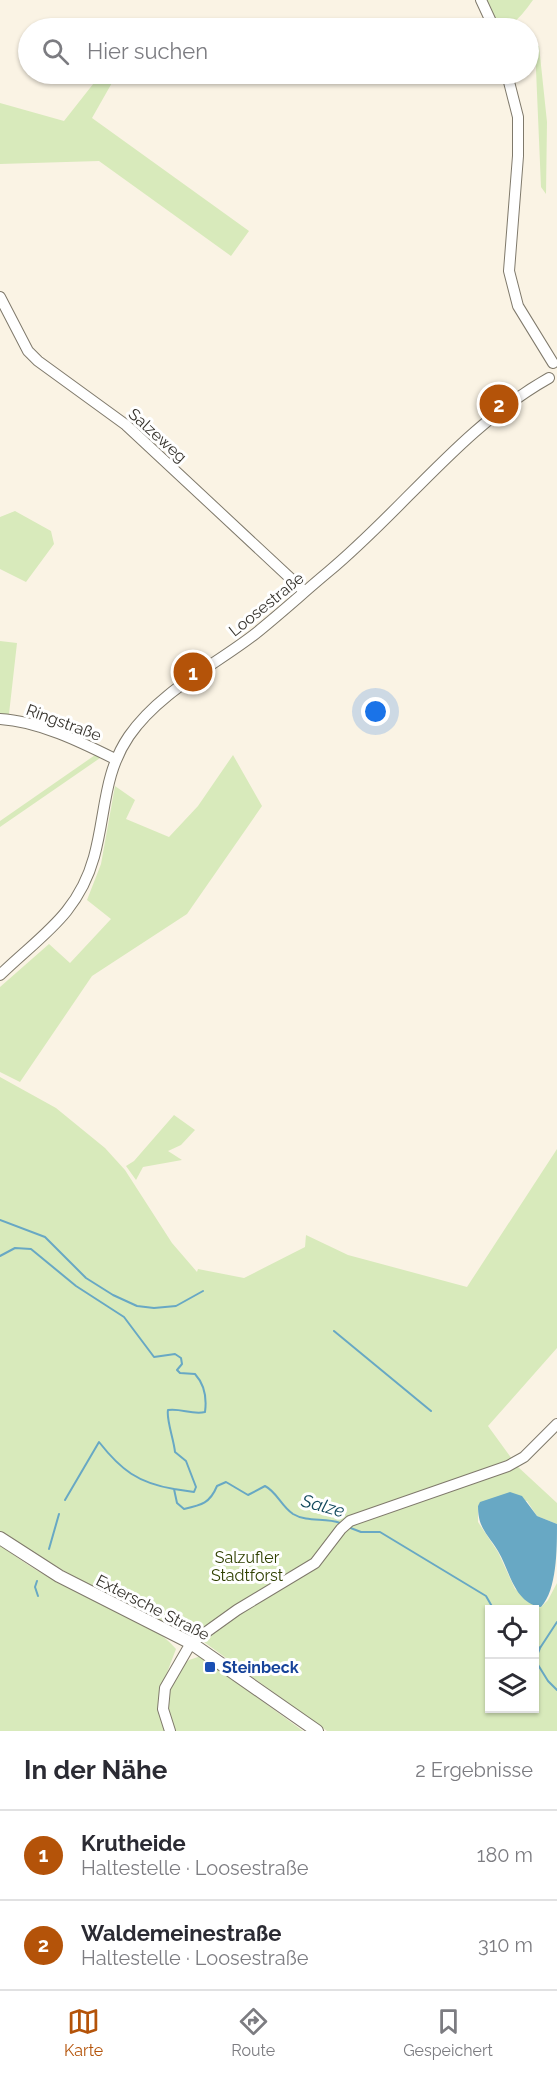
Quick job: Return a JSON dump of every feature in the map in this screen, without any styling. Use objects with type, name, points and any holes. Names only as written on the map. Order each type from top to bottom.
[{"type":"main road","name":"Extersche Straße","points":[[0,1538],[59,1576],[191,1643],[316,1731]]},
{"type":"street","points":[[481,0],[489,18]]},
{"type":"street","points":[[510,84],[518,117],[518,156],[509,271],[518,306],[555,362],[548,370],[553,381]]},
{"type":"street","name":"Salzeweg","points":[[0,297],[28,351],[38,361],[126,425],[304,591]]},
{"type":"street","name":"Loosestraße","points":[[0,975],[49,933],[77,897],[95,855],[103,802],[115,759],[130,734],[154,707],[256,634],[330,571],[490,418],[521,393],[553,381]]},
{"type":"street","name":"Ringstraße","points":[[0,719],[14,720],[50,732],[115,759]]},
{"type":"street","points":[[170,1731],[163,1709],[165,1688],[191,1643],[220,1622],[315,1563],[340,1529],[350,1521],[508,1466],[524,1457],[557,1424]]},
{"type":"green space","points":[[484,0],[533,0],[518,18],[492,18]]},
{"type":"green space","points":[[539,46],[547,122],[546,194],[541,187],[537,84],[539,84]]},
{"type":"green space","points":[[93,84],[111,84],[92,118],[249,231],[231,256],[99,161],[0,164],[0,103],[64,121]]},
{"type":"green space","points":[[15,511],[51,531],[54,544],[26,582],[0,569],[0,517]]},
{"type":"green space","points":[[0,641],[17,643],[9,714],[0,714]]},
{"type":"green space","points":[[98,753],[103,756],[0,827],[0,821]]},
{"type":"green space","points":[[233,755],[262,806],[187,914],[92,976],[20,1082],[0,1072],[0,987],[49,944],[70,963],[111,919],[87,900],[101,864],[115,786],[135,800],[126,819],[169,837],[198,806]]},
{"type":"green space","name":"Salzufler Stadtforst","points":[[0,1077],[56,1108],[105,1148],[125,1170],[172,1243],[197,1272],[198,1269],[244,1278],[305,1247],[306,1235],[348,1255],[467,1287],[557,1149],[557,1348],[488,1426],[517,1466],[557,1503],[557,1524],[537,1516],[527,1501],[481,1502],[478,1506],[478,1522],[498,1552],[515,1589],[538,1605],[485,1605],[485,1713],[539,1713],[539,1606],[541,1607],[548,1600],[557,1583],[557,1731],[327,1731],[204,1642],[99,1592],[0,1532]]},
{"type":"green space","points":[[174,1115],[195,1130],[181,1145],[168,1151],[182,1160],[143,1167],[136,1180],[126,1166],[134,1161]]},
{"type":"green space","points":[[0,1545],[43,1574],[137,1619],[165,1638],[176,1649],[165,1678],[189,1660],[201,1656],[303,1731],[0,1731]]},
{"type":"water","points":[[510,1492],[522,1496],[537,1516],[557,1524],[553,1580],[541,1607],[525,1599],[514,1585],[498,1551],[484,1530],[478,1506],[480,1502]]},
{"type":"waterway","points":[[0,1220],[45,1237],[86,1278],[113,1295],[137,1306],[154,1308],[176,1306],[203,1291]]},
{"type":"waterway","name":"Salze","points":[[0,1256],[15,1248],[31,1249],[76,1286],[124,1317],[154,1357],[175,1354],[181,1358],[182,1364],[177,1370],[180,1373],[195,1374],[201,1382],[206,1401],[205,1412],[168,1410],[175,1452],[186,1461],[196,1487],[194,1492],[174,1489],[177,1503],[184,1509],[205,1502],[217,1486],[226,1482],[248,1495],[265,1486],[285,1507],[299,1517],[340,1523]]},
{"type":"waterway","points":[[334,1331],[431,1411]]},
{"type":"waterway","points":[[65,1500],[99,1442],[131,1474],[150,1483],[174,1489]]},
{"type":"waterway","points":[[49,1549],[59,1514]]},
{"type":"waterway","name":"Salze","points":[[348,1527],[361,1532],[380,1532],[486,1596],[491,1605]]},
{"type":"waterway","points":[[37,1581],[35,1587],[38,1596]]},
{"type":"waterway","points":[[540,1648],[557,1622]]},
{"type":"waterway","name":"Salze","points":[[535,1659],[548,1681],[557,1690]]},
{"type":"place","name":"Waldemeinestraße","points":[[499,404]]},
{"type":"place","name":"Krutheide","points":[[193,672]]},
{"type":"place","name":"Steinbeck","points":[[210,1667]]}]
